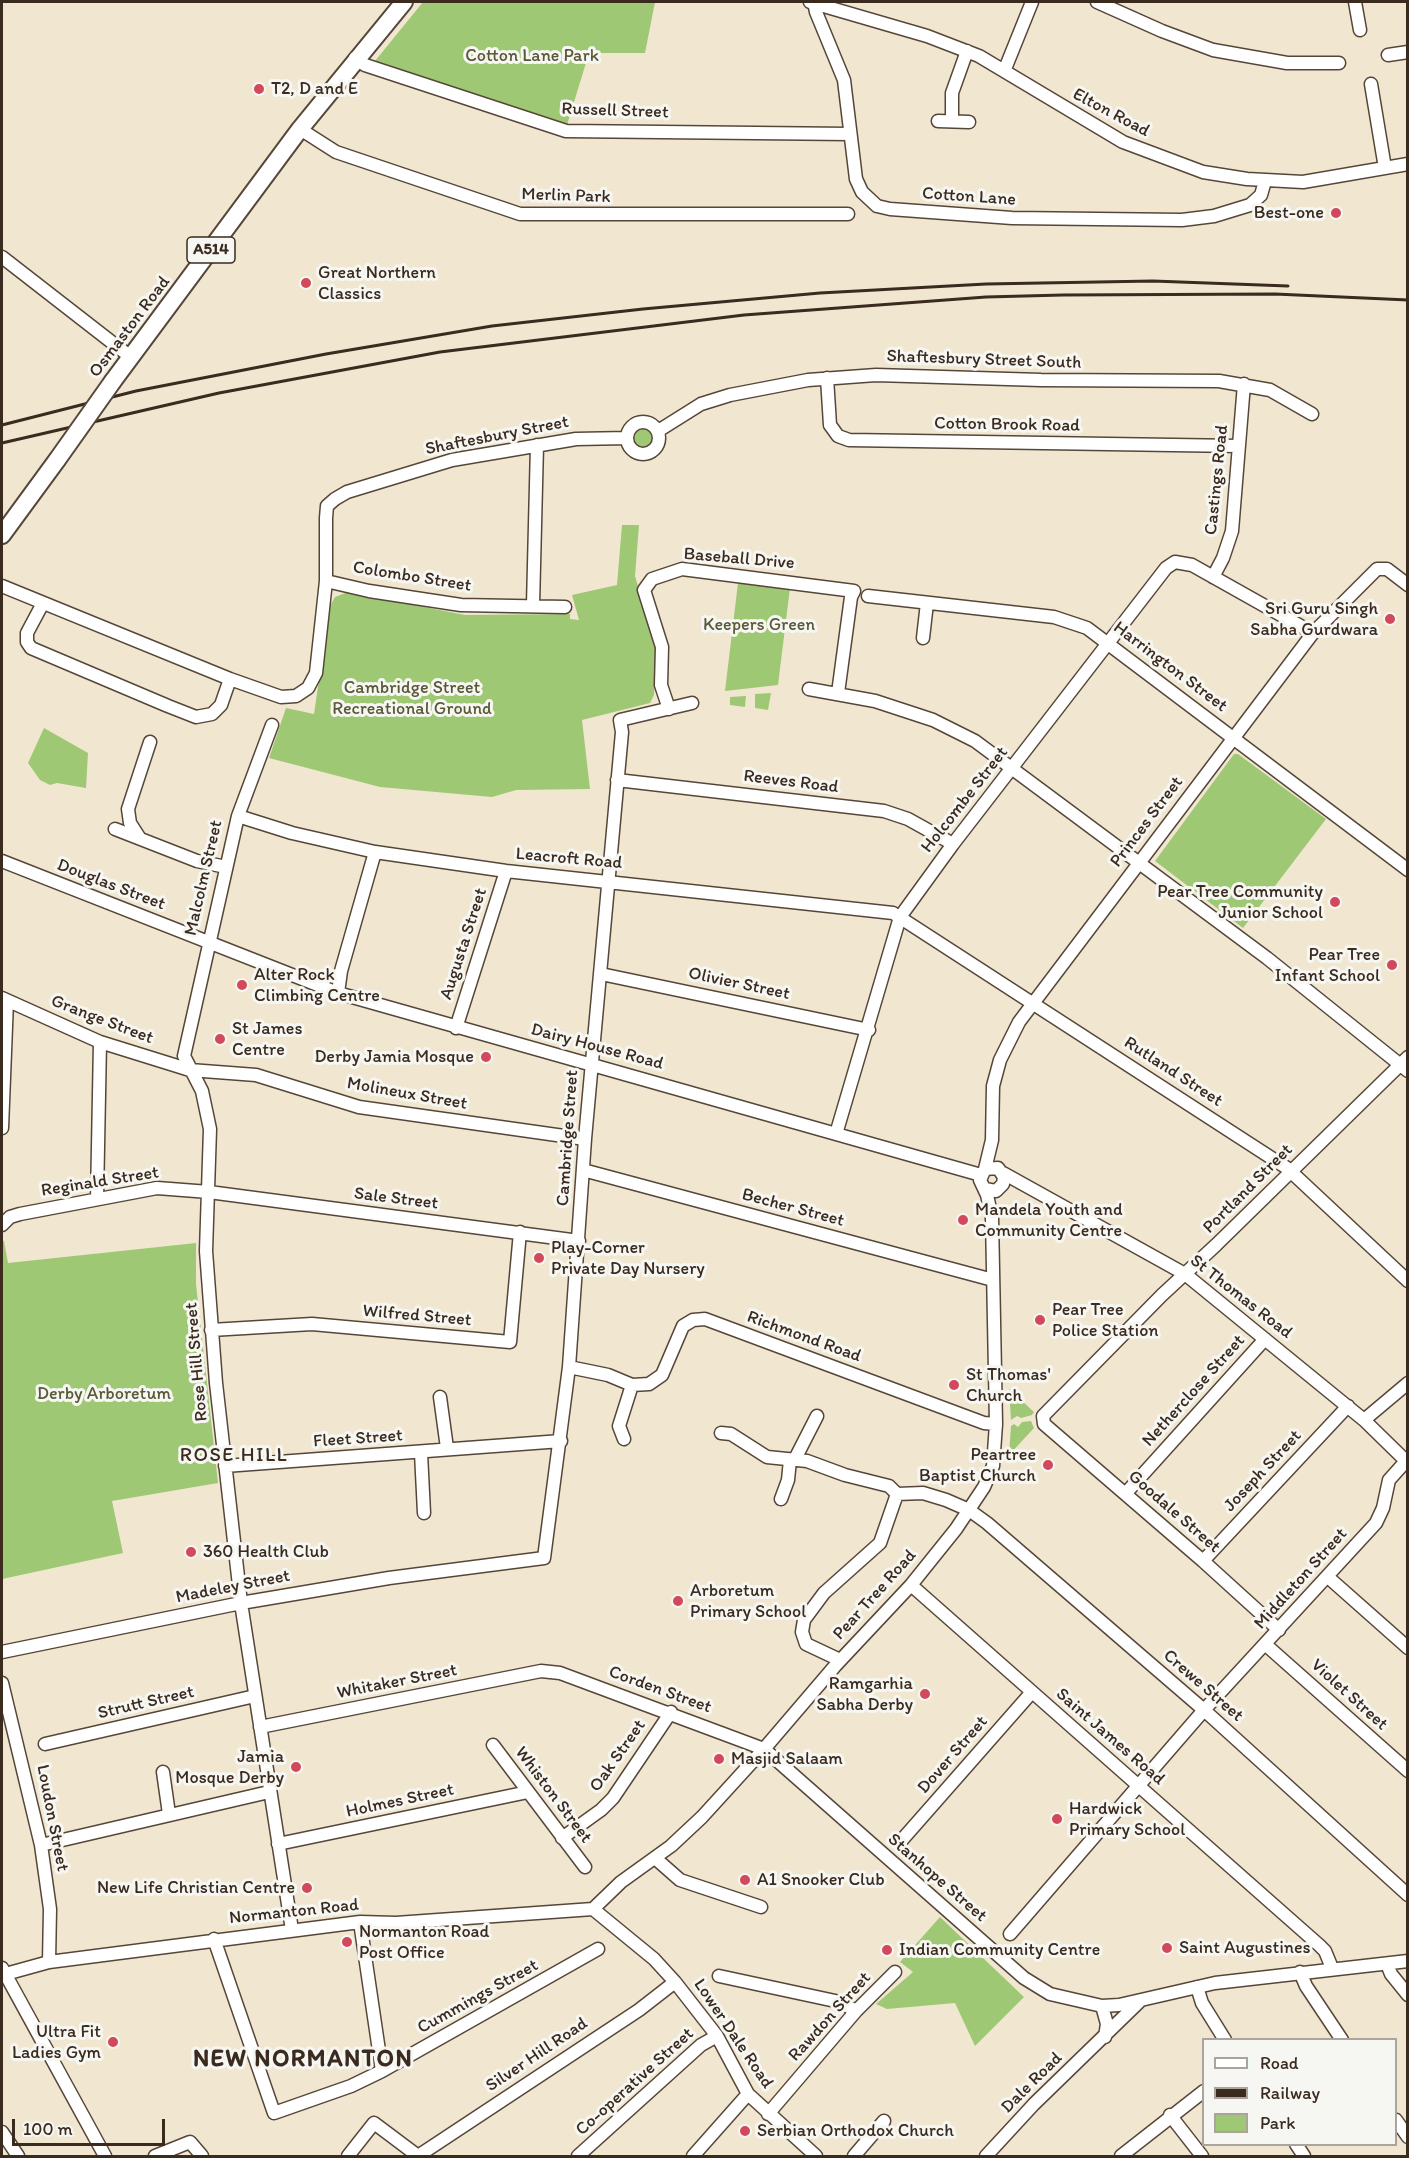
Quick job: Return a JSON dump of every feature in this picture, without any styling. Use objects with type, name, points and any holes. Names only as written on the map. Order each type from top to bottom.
[{"type":"main road","name":"Osmaston Road","points":[[2,535],[300,129],[355,58],[404,2]]},
{"type":"street","name":"Elton Road","points":[[813,2],[968,51],[1005,69],[1093,126],[1146,152],[1203,172],[1265,181],[1303,182],[1407,164]]},
{"type":"street","name":"Cotton Lane","points":[[813,2],[844,80],[859,187],[873,203],[890,209],[1012,218],[1182,220],[1214,216],[1250,205],[1261,195],[1265,181]]},
{"type":"street","points":[[1005,69],[1032,2]]},
{"type":"street","points":[[1097,2],[1213,51],[1276,62],[1339,63]]},
{"type":"street","points":[[1355,2],[1360,30]]},
{"type":"street","points":[[952,121],[952,93],[968,51]]},
{"type":"street","points":[[1388,55],[1407,52]]},
{"type":"street","name":"Russell Street","points":[[355,58],[365,65],[566,131],[850,134]]},
{"type":"street","points":[[1371,84],[1385,168]]},
{"type":"street","points":[[938,121],[969,122]]},
{"type":"street","name":"Merlin Park","points":[[300,129],[336,152],[520,214],[848,214]]},
{"type":"street","points":[[2,256],[132,358]]},
{"type":"street","name":"Shaftesbury Street South","points":[[658,431],[680,415],[712,400],[789,383],[827,378],[933,375],[1041,380],[1219,381],[1244,384],[1274,392],[1312,414]]},
{"type":"street","name":"Cotton Brook Road","points":[[827,378],[830,425],[838,436],[849,440],[1238,446]]},
{"type":"street","name":"Castings Road","points":[[1213,577],[1230,538],[1244,384]]},
{"type":"street","points":[[640,422],[650,423],[658,431],[658,447],[645,454],[633,450],[627,438],[631,427],[640,422]]},
{"type":"street","name":"Shaftesbury Street","points":[[2,586],[230,679],[281,697],[296,696],[308,688],[316,673],[326,581],[327,506],[335,499],[347,492],[452,460],[576,439],[627,438]]},
{"type":"street","points":[[533,605],[537,445]]},
{"type":"street","name":"Holcombe Street","points":[[836,1134],[869,1030],[900,917],[952,844],[1172,563],[1185,562],[1312,633]]},
{"type":"street","name":"Princes Street","points":[[983,1172],[992,1140],[993,1086],[1000,1060],[1010,1037],[1312,633],[1371,573],[1382,568],[1407,585]]},
{"type":"street","name":"Baseball Drive","points":[[669,709],[661,685],[662,647],[644,590],[652,579],[682,569],[852,594],[838,693]]},
{"type":"street","name":"Colombo Street","points":[[326,581],[369,591],[461,605],[564,607]]},
{"type":"street","name":"Harrington Street","points":[[868,596],[1054,617],[1081,625],[1110,643],[1407,870]]},
{"type":"street","points":[[42,603],[27,633],[27,642],[32,648],[168,706],[196,717],[212,714],[221,705],[230,679]]},
{"type":"street","points":[[923,638],[927,603]]},
{"type":"street","points":[[809,689],[874,701],[933,720],[975,741],[1013,767],[1138,864],[1268,958],[1405,1064]]},
{"type":"street","points":[[669,709],[692,703]]},
{"type":"street","name":"Cambridge Street","points":[[544,1558],[569,1367],[585,1139],[622,732],[620,720],[669,709]]},
{"type":"street","name":"Malcolm Street","points":[[185,1043],[238,816],[272,725]]},
{"type":"street","points":[[139,837],[130,823],[128,809],[150,742]]},
{"type":"street","name":"Reeves Road","points":[[617,780],[884,811],[908,819],[952,844]]},
{"type":"street","name":"Leacroft Road","points":[[238,816],[292,833],[375,852],[506,871],[608,880],[893,913],[900,917]]},
{"type":"street","points":[[115,829],[196,861],[226,867]]},
{"type":"street","points":[[338,993],[375,852]]},
{"type":"street","name":"Douglas Street","points":[[2,861],[208,942]]},
{"type":"street","name":"Augusta Street","points":[[456,1028],[506,871]]},
{"type":"street","name":"Rutland Street","points":[[900,917],[1035,1003],[1290,1172],[1407,1281]]},
{"type":"street","name":"Dairy House Road","points":[[208,942],[338,993],[456,1028],[592,1063],[836,1134],[983,1172]]},
{"type":"street","name":"Olivier Street","points":[[601,974],[869,1030]]},
{"type":"street","points":[[2,1128],[4,999]]},
{"type":"street","name":"Grange Street","points":[[4,999],[100,1042],[190,1070]]},
{"type":"street","points":[[97,1199],[100,1042]]},
{"type":"street","name":"Rose Hill Street","points":[[185,1043],[184,1056],[202,1091],[207,1112],[210,1138],[206,1251],[211,1330],[225,1466],[241,1603],[292,1930]]},
{"type":"street","name":"Portland Street","points":[[1044,1424],[1044,1414],[1290,1172],[1405,1064]]},
{"type":"street","name":"Molineux Street","points":[[190,1070],[255,1075],[359,1107],[585,1139]]},
{"type":"street","name":"Princes Street","points":[[992,1140],[1002,1172]]},
{"type":"street","points":[[994,1167],[1002,1172],[1004,1180],[1000,1188],[992,1191],[985,1189],[980,1180],[983,1172],[994,1167]]},
{"type":"street","name":"Becher Street","points":[[583,1170],[993,1280]]},
{"type":"street","name":"St Thomas Road","points":[[1002,1172],[1034,1193],[1185,1274],[1348,1406],[1407,1462]]},
{"type":"street","name":"Reginald Street","points":[[3,1222],[20,1214],[157,1188],[208,1192]]},
{"type":"street","name":"St Thomas Road","points":[[1000,1188],[1034,1193]]},
{"type":"street","name":"Pear Tree Road","points":[[992,1218],[1000,1188]]},
{"type":"street","name":"Pear Tree Road","points":[[593,1909],[621,1882],[655,1858],[702,1817],[840,1660],[911,1585],[984,1487],[993,1466],[996,1424],[992,1218],[985,1189]]},
{"type":"street","name":"Sale Street","points":[[208,1192],[579,1241]]},
{"type":"street","name":"Wilfred Street","points":[[211,1330],[312,1324],[510,1342],[520,1232]]},
{"type":"street","name":"Richmond Road","points":[[632,1384],[649,1384],[659,1379],[683,1326],[693,1320],[705,1319],[984,1423],[996,1424]]},
{"type":"street","name":"Netherclose Street","points":[[1126,1493],[1265,1339]]},
{"type":"street","points":[[569,1367],[608,1375],[632,1384],[619,1426],[624,1439]]},
{"type":"street","points":[[1364,1420],[1407,1383]]},
{"type":"street","points":[[440,1397],[447,1448]]},
{"type":"street","name":"Joseph Street","points":[[1203,1560],[1348,1406]]},
{"type":"street","points":[[781,1498],[792,1460],[817,1416]]},
{"type":"street","name":"Goodale Street","points":[[1044,1424],[1203,1560],[1279,1630]]},
{"type":"street","points":[[721,1433],[731,1434],[767,1457],[792,1460],[889,1486],[897,1494],[890,1521],[880,1543],[824,1593],[804,1620],[802,1632],[806,1644],[840,1660]]},
{"type":"street","name":"Fleet Street","points":[[225,1466],[561,1441]]},
{"type":"street","name":"Fleet Street","points":[[421,1453],[424,1513]]},
{"type":"street","name":"Middleton Street","points":[[1010,1934],[1204,1710],[1329,1578],[1376,1523],[1383,1508],[1389,1480],[1407,1462]]},
{"type":"street","name":"Crewe Street","points":[[897,1494],[922,1493],[969,1510],[1058,1583],[1204,1710],[1407,1895]]},
{"type":"street","name":"Madeley Street","points":[[2,1652],[241,1603],[389,1578],[544,1558]]},
{"type":"street","points":[[1329,1578],[1407,1648]]},
{"type":"street","name":"Saint James Road","points":[[911,1585],[1319,1945],[1325,1951],[1332,1968]]},
{"type":"street","name":"Violet Street","points":[[1266,1645],[1407,1772]]},
{"type":"street","name":"Corden Street","points":[[541,1671],[560,1673],[671,1712],[764,1749]]},
{"type":"street","name":"Whitaker Street","points":[[260,1728],[541,1671]]},
{"type":"street","name":"Loudon Street","points":[[2,1683],[41,1845],[50,1909],[49,1962]]},
{"type":"street","name":"Dover Street","points":[[901,1841],[1032,1692]]},
{"type":"street","name":"Strutt Street","points":[[45,1744],[255,1696]]},
{"type":"street","name":"Oak Street","points":[[562,1838],[601,1810],[613,1798],[671,1712]]},
{"type":"street","name":"Whiston Street","points":[[493,1745],[585,1868]]},
{"type":"street","name":"Stanhope Street","points":[[764,1749],[1024,1978],[1050,1994],[1102,2006]]},
{"type":"street","points":[[163,1772],[169,1814]]},
{"type":"street","points":[[41,1845],[269,1792]]},
{"type":"street","name":"Holmes Street","points":[[278,1844],[528,1792]]},
{"type":"street","points":[[655,1858],[680,1880],[760,1907]]},
{"type":"street","name":"Normanton Road","points":[[3,1972],[49,1962],[360,1922],[396,1923],[593,1909]]},
{"type":"street","name":"Lower Dale Road","points":[[593,1909],[654,1959],[675,1982],[717,2036],[748,2094],[808,2154]]},
{"type":"street","points":[[360,1922],[382,2071]]},
{"type":"street","name":"Cummings Street","points":[[214,1939],[274,2113],[351,2086],[382,2071],[598,1949]]},
{"type":"street","points":[[1105,2037],[1107,2024],[1102,2006],[1140,2001],[1197,1987],[1332,1968],[1407,1961]]},
{"type":"street","points":[[1387,1964],[1391,1974],[1407,1995]]},
{"type":"street","points":[[3,1972],[105,2157]]},
{"type":"street","name":"Rawdon Street","points":[[768,2114],[856,2011],[895,1972]]},
{"type":"street","points":[[1300,1972],[1305,1986],[1341,2038]]},
{"type":"street","points":[[719,1976],[840,2002],[856,2011]]},
{"type":"street","points":[[740,1993],[742,1981]]},
{"type":"street","name":"Silver Hill Road","points":[[418,2156],[639,2010],[675,1982]]},
{"type":"street","points":[[1197,1987],[1202,2003],[1225,2038]]},
{"type":"street","name":"Dale Road","points":[[986,2157],[1034,2104],[1140,2001]]},
{"type":"street","name":"Co-operative Street","points":[[578,2157],[701,2045],[717,2036]]},
{"type":"street","points":[[1121,2157],[1170,2115],[1202,2092]]},
{"type":"street","points":[[693,2157],[748,2094]]},
{"type":"street","points":[[1170,2115],[1202,2157]]},
{"type":"street","points":[[855,2157],[884,2121]]},
{"type":"street","points":[[348,2157],[374,2123],[418,2156]]},
{"type":"street","points":[[1397,2123],[1407,2137]]},
{"type":"street","points":[[2,2132],[18,2157]]},
{"type":"street","points":[[155,2157],[190,2142],[202,2157]]},
{"type":"green space","name":"Cotton Lane Park","points":[[423,2],[655,2],[645,53],[589,53],[567,125],[375,61]]},
{"type":"green space","points":[[643,427],[651,430],[654,438],[651,446],[643,449],[635,446],[632,438],[635,430]]},
{"type":"green space","name":"Cambridge Street Recreational Ground","points":[[622,525],[639,525],[635,576],[657,650],[654,695],[650,703],[582,720],[590,789],[516,790],[492,797],[380,787],[269,758],[286,708],[314,714],[330,606],[335,597],[348,592],[465,615],[570,614],[570,619],[579,620],[572,595],[617,585]]},
{"type":"green space","name":"Keepers Green","points":[[738,583],[790,588],[778,685],[725,691]]},
{"type":"green space","points":[[771,693],[768,710],[755,708],[755,694]]},
{"type":"green space","points":[[746,696],[745,707],[730,705],[730,697]]},
{"type":"green space","points":[[44,728],[88,753],[86,788],[57,783],[50,785],[40,780],[28,763]]},
{"type":"green space","points":[[1234,754],[1238,754],[1326,819],[1243,928],[1155,861]]},
{"type":"green space","name":"Derby Arboretum","points":[[2,1241],[4,1241],[8,1263],[196,1243],[196,1284],[218,1483],[112,1501],[123,1553],[2,1579]]},
{"type":"green space","points":[[1009,1389],[1034,1412],[1032,1415],[1021,1418],[1017,1416],[1011,1420]]},
{"type":"green space","points":[[1031,1421],[1034,1428],[1009,1455],[1011,1426],[1014,1424],[1018,1427],[1022,1422]]},
{"type":"green space","points":[[940,1917],[1024,1997],[975,2046],[955,2003],[887,2009],[876,2004],[913,1972],[900,1962]]},
{"type":"railway","points":[[2,425],[136,391],[326,354],[492,326],[643,309],[820,293],[986,284],[1153,281],[1288,286]]},
{"type":"railway","points":[[2,443],[219,393],[440,352],[744,315],[986,297],[1063,295],[1275,294],[1408,300]]},
{"type":"place","name":"T2, D and E","points":[[259,89]]},
{"type":"place","name":"Best-one","points":[[1336,213]]},
{"type":"place","name":"Great Northern Classics","points":[[306,283]]},
{"type":"place","name":"Sri Guru Singh Sabha Gurdwara","points":[[1390,619]]},
{"type":"place","name":"Pear Tree Community Junior School","points":[[1335,902]]},
{"type":"place","name":"Pear Tree Infant School","points":[[1392,965]]},
{"type":"place","name":"Alter Rock Climbing Centre","points":[[242,985]]},
{"type":"place","name":"St James Centre","points":[[220,1039]]},
{"type":"place","name":"Derby Jamia Mosque","points":[[486,1057]]},
{"type":"place","name":"Mandela Youth and Community Centre","points":[[963,1220]]},
{"type":"place","name":"Play-Corner Private Day Nursery","points":[[539,1258]]},
{"type":"place","name":"Pear Tree Police Station","points":[[1040,1320]]},
{"type":"place","name":"St Thomas' Church","points":[[954,1385]]},
{"type":"place","name":"Peartree Baptist Church","points":[[1048,1465]]},
{"type":"place","name":"360 Health Club","points":[[191,1552]]},
{"type":"place","name":"Arboretum Primary School","points":[[678,1601]]},
{"type":"place","name":"Ramgarhia Sabha Derby","points":[[925,1694]]},
{"type":"place","name":"Masjid Salaam","points":[[719,1759]]},
{"type":"place","name":"Jamia Mosque Derby","points":[[296,1767]]},
{"type":"place","name":"Hardwick Primary School","points":[[1057,1819]]},
{"type":"place","name":"A1 Snooker Club","points":[[745,1880]]},
{"type":"place","name":"New Life Christian Centre","points":[[307,1888]]},
{"type":"place","name":"Normanton Road Post Office","points":[[347,1942]]},
{"type":"place","name":"Saint Augustines","points":[[1167,1948]]},
{"type":"place","name":"Indian Community Centre","points":[[887,1950]]},
{"type":"place","name":"Ultra Fit Ladies Gym","points":[[113,2042]]},
{"type":"place","name":"Serbian Orthodox Church","points":[[745,2131]]},
{"type":"district","name":"ROSE HILL","points":[[234,1456]]},
{"type":"district","name":"NEW NORMANTON","points":[[303,2060]]}]
